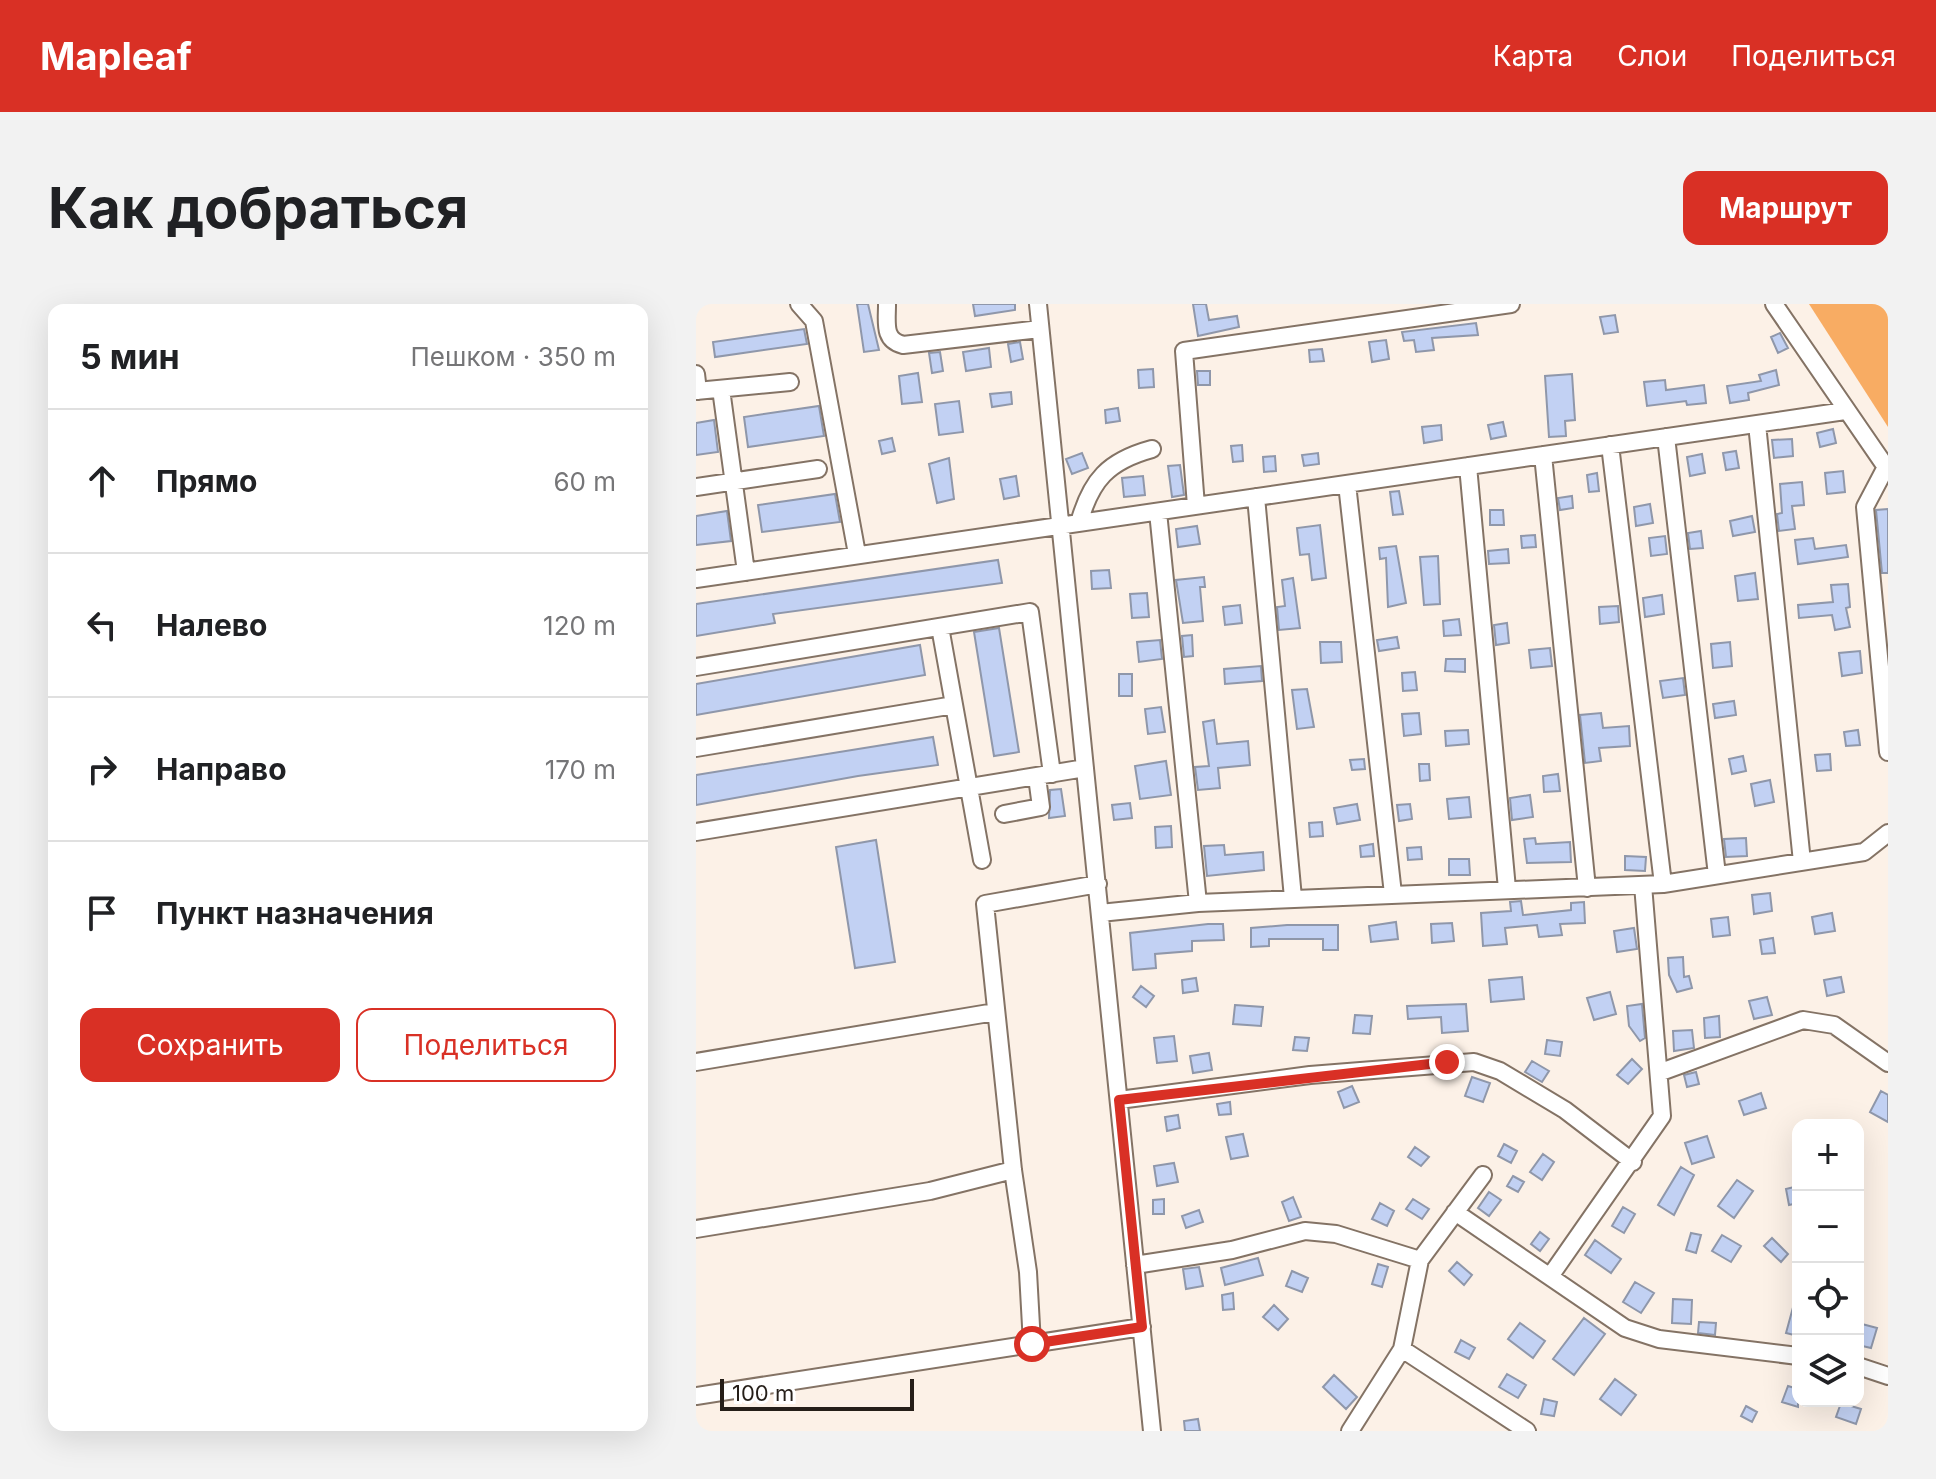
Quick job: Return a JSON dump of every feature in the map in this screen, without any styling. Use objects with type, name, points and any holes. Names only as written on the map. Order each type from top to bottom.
[{"type":"street","points":[[799,304],[814,321],[857,554]]},
{"type":"street","points":[[1038,304],[1152,1431]]},
{"type":"street","points":[[1196,506],[1184,351],[1511,304]]},
{"type":"street","points":[[1774,304],[1887,468],[1865,507],[1888,752]]},
{"type":"street","points":[[887,305],[887,336],[892,342],[903,345],[1040,329]]},
{"type":"street","points":[[697,386],[721,389],[790,382]]},
{"type":"street","points":[[721,389],[746,572]]},
{"type":"street","points":[[696,579],[1845,411]]},
{"type":"street","points":[[1757,424],[1802,862]]},
{"type":"street","points":[[1666,437],[1717,875]]},
{"type":"street","points":[[1610,445],[1663,884]]},
{"type":"street","points":[[1079,523],[1086,498],[1098,478],[1127,456],[1152,449]]},
{"type":"street","points":[[1543,455],[1587,888]]},
{"type":"street","points":[[1468,466],[1507,889]]},
{"type":"street","points":[[696,487],[818,469]]},
{"type":"street","points":[[1347,484],[1393,894]]},
{"type":"street","points":[[1256,497],[1293,898]]},
{"type":"street","points":[[1158,512],[1198,903]]},
{"type":"street","points":[[696,667],[1030,612],[1044,776],[1041,807],[1004,814]]},
{"type":"street","points":[[940,627],[982,860]]},
{"type":"street","points":[[696,748],[954,705]]},
{"type":"street","points":[[696,832],[1085,768]]},
{"type":"street","points":[[1100,913],[1293,898],[1663,884],[1864,852],[1888,833]]},
{"type":"street","points":[[1032,1344],[1028,1272],[1013,1170],[985,904],[1098,884]]},
{"type":"street","points":[[1551,1275],[1633,1162],[1662,1116],[1661,1072],[1643,885]]},
{"type":"street","points":[[696,1062],[995,1012]]},
{"type":"street","points":[[1661,1072],[1803,1020],[1834,1025],[1888,1063]]},
{"type":"street","points":[[1119,1100],[1310,1075],[1474,1062],[1500,1071],[1565,1110],[1633,1162]]},
{"type":"street","points":[[696,1229],[930,1191],[1013,1170]]},
{"type":"street","points":[[1350,1431],[1402,1349],[1420,1260],[1483,1175]]},
{"type":"street","points":[[1455,1212],[1625,1328],[1659,1339],[1792,1355]]},
{"type":"street","points":[[1135,1265],[1232,1250],[1305,1231],[1336,1234],[1420,1260]]},
{"type":"street","points":[[696,1396],[1142,1327]]},
{"type":"street","points":[[1402,1349],[1527,1431]]},
{"type":"street","points":[[1864,1368],[1888,1376]]},
{"type":"shaded area","points":[[1809,304],[1888,304],[1888,427]]},
{"type":"building","points":[[857,304],[868,304],[879,350],[864,352]]},
{"type":"building","points":[[973,304],[1015,304],[1015,310],[975,316]]},
{"type":"building","points":[[1193,304],[1206,304],[1209,320],[1237,316],[1239,327],[1198,336]]},
{"type":"building","points":[[1615,315],[1618,332],[1604,334],[1600,317]]},
{"type":"building","points":[[1476,323],[1478,335],[1432,338],[1434,350],[1416,352],[1414,340],[1404,341],[1402,332]]},
{"type":"building","points":[[804,329],[807,344],[715,357],[713,342]]},
{"type":"building","points":[[1780,333],[1788,348],[1778,353],[1771,337]]},
{"type":"building","points":[[1386,340],[1389,359],[1372,362],[1369,342]]},
{"type":"building","points":[[1020,342],[1023,359],[1011,362],[1008,344]]},
{"type":"building","points":[[989,348],[991,367],[966,371],[963,352]]},
{"type":"building","points":[[1322,349],[1324,361],[1310,362],[1309,350]]},
{"type":"building","points":[[940,352],[943,371],[932,373],[929,353]]},
{"type":"building","points":[[1153,369],[1154,387],[1139,388],[1138,370]]},
{"type":"building","points":[[1776,370],[1779,385],[1748,393],[1749,400],[1730,403],[1727,386],[1761,381],[1759,375]]},
{"type":"building","points":[[1197,371],[1210,371],[1210,385],[1198,385]]},
{"type":"building","points":[[918,373],[922,402],[902,404],[899,376]]},
{"type":"building","points":[[1572,374],[1575,420],[1565,421],[1566,436],[1549,437],[1545,376]]},
{"type":"building","points":[[1665,380],[1666,390],[1704,385],[1706,403],[1687,405],[1686,401],[1647,406],[1644,382]]},
{"type":"building","points":[[1011,392],[1012,404],[992,407],[990,394]]},
{"type":"building","points":[[959,401],[963,432],[939,435],[935,404]]},
{"type":"building","points":[[819,406],[824,436],[748,447],[744,417]]},
{"type":"building","points":[[1118,408],[1120,421],[1106,423],[1105,410]]},
{"type":"building","points":[[714,420],[718,452],[696,455],[696,423]]},
{"type":"building","points":[[1503,422],[1506,436],[1491,439],[1488,425]]},
{"type":"building","points":[[1441,425],[1442,440],[1424,443],[1422,427]]},
{"type":"building","points":[[1833,429],[1836,443],[1820,447],[1817,433]]},
{"type":"building","points":[[892,438],[895,451],[882,454],[879,441]]},
{"type":"building","points":[[1792,439],[1793,456],[1774,458],[1772,440]]},
{"type":"building","points":[[1242,445],[1243,461],[1233,462],[1231,446]]},
{"type":"building","points":[[1736,451],[1739,468],[1726,470],[1723,453]]},
{"type":"building","points":[[1082,453],[1088,468],[1072,474],[1066,459]]},
{"type":"building","points":[[1318,453],[1319,464],[1304,466],[1302,455]]},
{"type":"building","points":[[1702,454],[1705,473],[1690,476],[1687,457]]},
{"type":"building","points":[[1275,456],[1276,471],[1264,472],[1263,457]]},
{"type":"building","points":[[949,458],[954,499],[937,503],[929,464]]},
{"type":"building","points":[[1180,465],[1184,495],[1172,497],[1168,466]]},
{"type":"building","points":[[1843,471],[1845,492],[1827,494],[1825,473]]},
{"type":"building","points":[[1597,473],[1599,491],[1589,492],[1587,475]]},
{"type":"building","points":[[1016,476],[1019,496],[1004,499],[1000,479]]},
{"type":"building","points":[[1143,476],[1145,495],[1124,497],[1122,478]]},
{"type":"building","points":[[1802,482],[1804,505],[1792,506],[1795,529],[1779,531],[1777,514],[1782,513],[1780,484]]},
{"type":"building","points":[[1399,491],[1403,514],[1393,515],[1390,492]]},
{"type":"building","points":[[835,494],[840,522],[762,532],[758,505]]},
{"type":"building","points":[[1572,496],[1573,508],[1560,510],[1558,498]]},
{"type":"building","points":[[1650,504],[1653,523],[1636,526],[1634,507]]},
{"type":"building","points":[[1888,509],[1888,573],[1882,573],[1876,510]]},
{"type":"building","points":[[1490,510],[1503,510],[1504,525],[1490,525]]},
{"type":"building","points":[[727,511],[731,541],[696,545],[696,516]]},
{"type":"building","points":[[1752,516],[1755,532],[1733,536],[1730,521]]},
{"type":"building","points":[[1320,525],[1326,578],[1312,580],[1309,554],[1300,555],[1297,528]]},
{"type":"building","points":[[1197,526],[1200,544],[1178,547],[1176,529]]},
{"type":"building","points":[[1701,531],[1703,548],[1690,549],[1688,533]]},
{"type":"building","points":[[1535,535],[1536,547],[1522,548],[1521,536]]},
{"type":"building","points":[[1665,536],[1667,554],[1651,556],[1649,538]]},
{"type":"building","points":[[1813,538],[1815,549],[1846,545],[1848,557],[1798,564],[1795,540]]},
{"type":"building","points":[[1396,546],[1406,603],[1388,607],[1386,558],[1380,559],[1379,548]]},
{"type":"building","points":[[1508,549],[1509,563],[1489,564],[1488,551]]},
{"type":"building","points":[[1438,556],[1440,604],[1424,605],[1420,557]]},
{"type":"building","points":[[998,560],[1002,583],[773,614],[775,623],[696,636],[696,604]]},
{"type":"building","points":[[1109,570],[1111,588],[1092,589],[1091,571]]},
{"type":"building","points":[[1755,573],[1758,599],[1738,601],[1735,576]]},
{"type":"building","points":[[1204,577],[1205,587],[1200,587],[1203,621],[1183,623],[1176,580]]},
{"type":"building","points":[[1293,578],[1300,628],[1279,630],[1277,607],[1285,606],[1282,580]]},
{"type":"building","points":[[1848,584],[1850,607],[1846,608],[1850,627],[1835,630],[1832,615],[1799,618],[1798,605],[1833,602],[1831,585]]},
{"type":"building","points":[[1147,593],[1149,617],[1132,618],[1130,594]]},
{"type":"building","points":[[1662,595],[1664,614],[1645,617],[1643,598]]},
{"type":"building","points":[[1240,605],[1242,623],[1225,625],[1223,607]]},
{"type":"building","points":[[1618,606],[1619,622],[1600,624],[1599,607]]},
{"type":"building","points":[[1459,619],[1461,635],[1444,636],[1443,621]]},
{"type":"building","points":[[1507,623],[1509,643],[1496,645],[1494,625]]},
{"type":"building","points":[[999,628],[1019,752],[994,756],[974,632]]},
{"type":"building","points":[[1192,635],[1193,656],[1184,657],[1182,636]]},
{"type":"building","points":[[1397,637],[1399,648],[1379,651],[1377,640]]},
{"type":"building","points":[[1160,640],[1162,659],[1139,662],[1137,642]]},
{"type":"building","points":[[1320,642],[1341,642],[1342,662],[1321,663]]},
{"type":"building","points":[[1730,642],[1732,666],[1713,668],[1711,644]]},
{"type":"building","points":[[920,645],[925,675],[696,715],[696,684]]},
{"type":"building","points":[[1550,648],[1552,666],[1531,668],[1529,650]]},
{"type":"building","points":[[1860,651],[1862,673],[1842,676],[1839,653]]},
{"type":"building","points":[[1446,659],[1465,659],[1465,672],[1445,671]]},
{"type":"building","points":[[1261,666],[1262,681],[1225,684],[1224,669]]},
{"type":"building","points":[[1415,672],[1417,690],[1403,691],[1402,673]]},
{"type":"building","points":[[1119,674],[1132,674],[1132,696],[1119,696]]},
{"type":"building","points":[[1683,678],[1685,695],[1663,698],[1660,681]]},
{"type":"building","points":[[1307,689],[1314,727],[1297,729],[1292,690]]},
{"type":"building","points":[[1734,701],[1736,715],[1715,718],[1713,704]]},
{"type":"building","points":[[1161,707],[1165,732],[1148,734],[1145,709]]},
{"type":"building","points":[[1419,713],[1421,734],[1404,736],[1402,714]]},
{"type":"building","points":[[1601,713],[1603,728],[1629,726],[1630,746],[1599,748],[1601,761],[1585,763],[1580,715]]},
{"type":"building","points":[[1214,720],[1217,744],[1248,741],[1250,765],[1218,768],[1220,788],[1198,790],[1195,767],[1209,766],[1203,722]]},
{"type":"building","points":[[1468,730],[1469,744],[1446,746],[1445,731]]},
{"type":"building","points":[[1858,730],[1860,745],[1846,746],[1844,732]]},
{"type":"building","points":[[933,737],[938,765],[696,805],[696,775]]},
{"type":"building","points":[[1830,754],[1831,770],[1817,771],[1815,755]]},
{"type":"building","points":[[1743,756],[1746,771],[1732,774],[1729,759]]},
{"type":"building","points":[[1364,759],[1365,769],[1352,770],[1350,760]]},
{"type":"building","points":[[1166,761],[1171,795],[1140,799],[1135,766]]},
{"type":"building","points":[[1419,764],[1429,764],[1430,780],[1420,781]]},
{"type":"building","points":[[1558,774],[1560,791],[1544,792],[1543,776]]},
{"type":"building","points":[[1770,780],[1774,802],[1755,806],[1751,784]]},
{"type":"building","points":[[1061,789],[1065,816],[1049,818],[1050,790]]},
{"type":"building","points":[[1530,795],[1533,817],[1512,820],[1510,798]]},
{"type":"building","points":[[1469,797],[1471,817],[1449,819],[1447,799]]},
{"type":"building","points":[[1130,803],[1132,818],[1114,820],[1112,805]]},
{"type":"building","points":[[1357,804],[1360,820],[1337,824],[1334,808]]},
{"type":"building","points":[[1410,804],[1412,819],[1399,821],[1397,805]]},
{"type":"building","points":[[1322,822],[1323,836],[1310,837],[1309,823]]},
{"type":"building","points":[[1171,826],[1172,847],[1156,848],[1155,827]]},
{"type":"building","points":[[1535,838],[1536,844],[1570,842],[1571,862],[1527,863],[1524,839]]},
{"type":"building","points":[[1746,838],[1747,856],[1726,857],[1724,839]]},
{"type":"building","points":[[876,840],[895,962],[855,968],[836,847]]},
{"type":"building","points":[[1373,844],[1374,856],[1361,857],[1360,846]]},
{"type":"building","points":[[1224,845],[1225,855],[1263,852],[1264,870],[1207,876],[1204,846]]},
{"type":"building","points":[[1421,847],[1422,859],[1408,860],[1407,848]]},
{"type":"building","points":[[1625,856],[1646,857],[1645,871],[1625,870]]},
{"type":"building","points":[[1449,859],[1469,859],[1470,875],[1449,875]]},
{"type":"building","points":[[1770,893],[1772,911],[1754,914],[1752,895]]},
{"type":"building","points":[[1521,901],[1523,915],[1571,910],[1571,903],[1584,902],[1585,923],[1560,924],[1562,935],[1539,937],[1537,925],[1505,928],[1507,944],[1483,946],[1481,913],[1511,911],[1510,902]]},
{"type":"building","points":[[1832,913],[1835,931],[1815,934],[1812,917]]},
{"type":"building","points":[[1728,917],[1730,935],[1713,937],[1711,919]]},
{"type":"building","points":[[1396,922],[1398,939],[1371,942],[1369,926]]},
{"type":"building","points":[[1452,923],[1454,941],[1432,943],[1431,924]]},
{"type":"building","points":[[1223,924],[1224,940],[1192,941],[1192,951],[1155,954],[1156,968],[1133,970],[1130,933]]},
{"type":"building","points":[[1338,925],[1338,950],[1323,950],[1323,939],[1269,939],[1269,946],[1251,947],[1251,928]]},
{"type":"building","points":[[1634,928],[1637,949],[1617,952],[1614,931]]},
{"type":"building","points":[[1773,938],[1775,953],[1762,954],[1760,940]]},
{"type":"building","points":[[1683,957],[1684,977],[1689,976],[1692,988],[1677,992],[1669,975],[1668,958]]},
{"type":"building","points":[[1522,977],[1524,999],[1491,1002],[1489,980]]},
{"type":"building","points":[[1841,977],[1844,992],[1827,996],[1824,980]]},
{"type":"building","points":[[1196,978],[1198,991],[1183,993],[1182,980]]},
{"type":"building","points":[[1141,986],[1154,996],[1146,1007],[1133,997]]},
{"type":"building","points":[[1610,992],[1616,1014],[1594,1020],[1587,998]]},
{"type":"building","points":[[1767,997],[1772,1015],[1754,1019],[1749,1001]]},
{"type":"building","points":[[1466,1004],[1468,1031],[1442,1033],[1441,1017],[1408,1019],[1407,1006]]},
{"type":"building","points":[[1642,1004],[1645,1038],[1640,1041],[1629,1026],[1627,1006]]},
{"type":"building","points":[[1235,1005],[1263,1007],[1261,1026],[1233,1024]]},
{"type":"building","points":[[1355,1015],[1372,1016],[1370,1034],[1353,1033]]},
{"type":"building","points":[[1719,1016],[1720,1037],[1705,1038],[1704,1018]]},
{"type":"building","points":[[1692,1030],[1694,1048],[1674,1051],[1673,1031]]},
{"type":"building","points":[[1174,1036],[1177,1061],[1157,1063],[1154,1038]]},
{"type":"building","points":[[1295,1037],[1309,1038],[1307,1051],[1293,1050]]},
{"type":"building","points":[[1547,1040],[1562,1042],[1560,1056],[1545,1054]]},
{"type":"building","points":[[1209,1053],[1212,1070],[1193,1073],[1190,1056]]},
{"type":"building","points":[[1632,1059],[1642,1069],[1628,1084],[1617,1075]]},
{"type":"building","points":[[1532,1061],[1549,1071],[1542,1082],[1525,1072]]},
{"type":"building","points":[[1696,1072],[1699,1084],[1687,1087],[1684,1075]]},
{"type":"building","points":[[1472,1077],[1490,1083],[1483,1102],[1465,1096]]},
{"type":"building","points":[[1352,1086],[1359,1102],[1344,1108],[1338,1092]]},
{"type":"building","points":[[1881,1091],[1888,1095],[1888,1122],[1870,1112]]},
{"type":"building","points":[[1761,1093],[1766,1108],[1744,1115],[1739,1101]]},
{"type":"building","points":[[1230,1102],[1231,1114],[1219,1115],[1217,1104]]},
{"type":"building","points":[[1178,1115],[1180,1128],[1167,1131],[1165,1117]]},
{"type":"building","points":[[1243,1134],[1248,1156],[1231,1159],[1226,1137]]},
{"type":"building","points":[[1707,1136],[1714,1157],[1692,1164],[1685,1143]]},
{"type":"building","points":[[1504,1144],[1517,1151],[1511,1163],[1498,1156]]},
{"type":"building","points":[[1415,1147],[1429,1157],[1421,1166],[1408,1157]]},
{"type":"building","points":[[1543,1154],[1554,1162],[1542,1180],[1530,1172]]},
{"type":"building","points":[[1174,1163],[1178,1182],[1157,1186],[1154,1166]]},
{"type":"building","points":[[1681,1167],[1694,1175],[1674,1215],[1658,1205]]},
{"type":"building","points":[[1513,1176],[1524,1182],[1518,1192],[1507,1186]]},
{"type":"building","points":[[1737,1180],[1753,1191],[1734,1218],[1718,1206]]},
{"type":"building","points":[[1792,1188],[1792,1204],[1789,1205],[1786,1189]]},
{"type":"building","points":[[1489,1192],[1501,1200],[1489,1216],[1478,1208]]},
{"type":"building","points":[[1293,1197],[1301,1217],[1289,1221],[1282,1202]]},
{"type":"building","points":[[1164,1199],[1164,1214],[1153,1214],[1153,1200]]},
{"type":"building","points":[[1413,1199],[1429,1209],[1422,1219],[1406,1209]]},
{"type":"building","points":[[1380,1203],[1394,1211],[1387,1226],[1372,1219]]},
{"type":"building","points":[[1623,1207],[1635,1214],[1624,1233],[1612,1226]]},
{"type":"building","points":[[1199,1210],[1203,1222],[1186,1228],[1182,1216]]},
{"type":"building","points":[[1540,1232],[1549,1239],[1540,1251],[1531,1244]]},
{"type":"building","points":[[1691,1233],[1701,1235],[1696,1253],[1686,1250]]},
{"type":"building","points":[[1722,1235],[1741,1246],[1731,1262],[1712,1251]]},
{"type":"building","points":[[1772,1238],[1788,1254],[1781,1262],[1764,1246]]},
{"type":"building","points":[[1595,1240],[1621,1259],[1611,1273],[1585,1255]]},
{"type":"building","points":[[1258,1258],[1263,1275],[1225,1285],[1221,1268]]},
{"type":"building","points":[[1457,1262],[1472,1275],[1464,1285],[1449,1271]]},
{"type":"building","points":[[1378,1264],[1388,1267],[1382,1287],[1372,1284]]},
{"type":"building","points":[[1199,1267],[1203,1286],[1186,1289],[1183,1269]]},
{"type":"building","points":[[1292,1271],[1308,1278],[1302,1292],[1286,1286]]},
{"type":"building","points":[[1635,1282],[1654,1293],[1641,1313],[1623,1302]]},
{"type":"building","points":[[1233,1293],[1234,1309],[1223,1310],[1222,1295]]},
{"type":"building","points":[[1673,1299],[1692,1300],[1691,1324],[1672,1323]]},
{"type":"building","points":[[1274,1305],[1288,1319],[1278,1330],[1263,1317]]},
{"type":"building","points":[[1792,1311],[1792,1334],[1786,1333]]},
{"type":"building","points":[[1584,1318],[1605,1334],[1574,1375],[1553,1359]]},
{"type":"building","points":[[1699,1322],[1716,1323],[1715,1335],[1698,1333]]},
{"type":"building","points":[[1520,1323],[1545,1341],[1533,1358],[1508,1339]]},
{"type":"building","points":[[1864,1325],[1877,1328],[1871,1348],[1864,1346]]},
{"type":"building","points":[[1461,1340],[1475,1348],[1469,1359],[1455,1352]]},
{"type":"building","points":[[1507,1374],[1526,1385],[1518,1398],[1499,1387]]},
{"type":"building","points":[[1334,1375],[1357,1397],[1346,1409],[1323,1387]]},
{"type":"building","points":[[1615,1379],[1636,1395],[1621,1415],[1600,1399]]},
{"type":"building","points":[[1788,1386],[1792,1387],[1792,1405],[1782,1402]]},
{"type":"building","points":[[1544,1399],[1557,1402],[1554,1416],[1541,1414]]},
{"type":"building","points":[[1746,1406],[1757,1412],[1752,1422],[1741,1416]]},
{"type":"building","points":[[1840,1407],[1861,1409],[1856,1424],[1836,1417]]},
{"type":"building","points":[[1198,1419],[1200,1431],[1185,1431],[1184,1421]]},
{"type":"route","points":[[1032,1344],[1142,1327],[1119,1100],[1310,1075],[1447,1062]]}]
